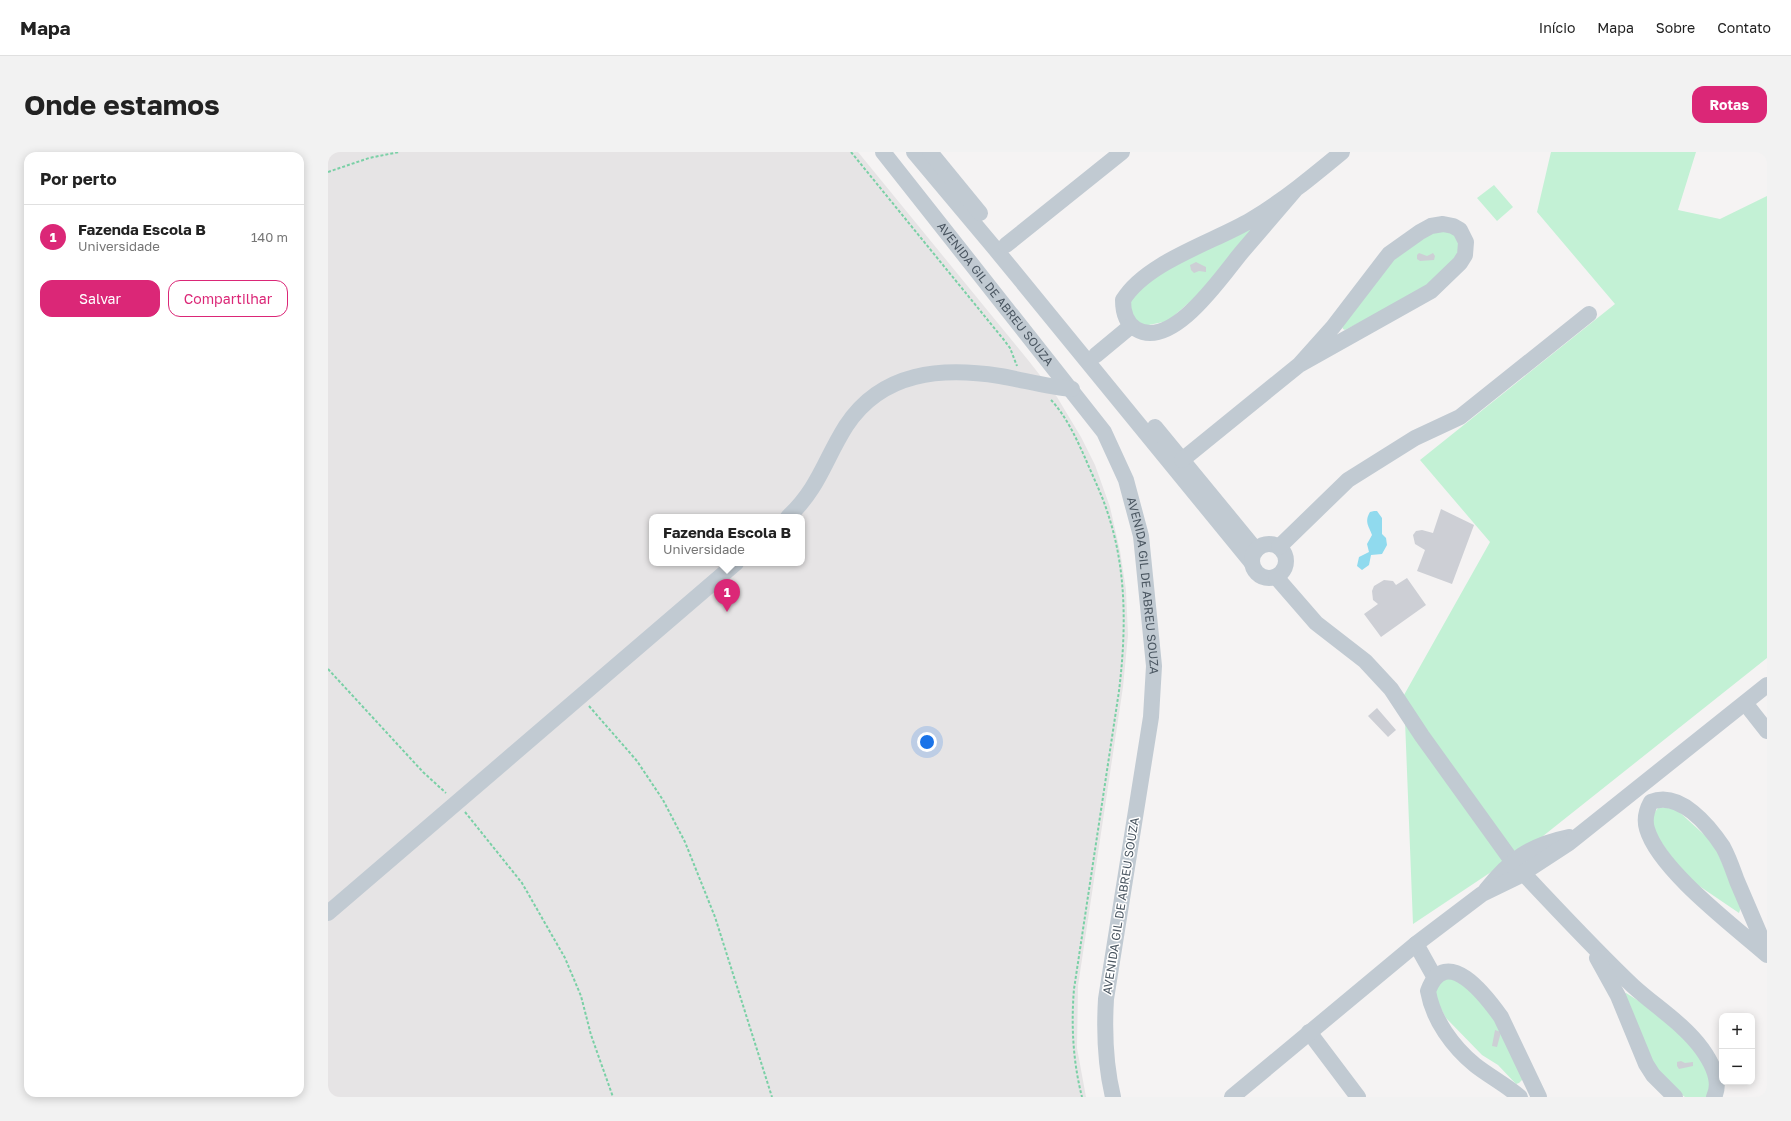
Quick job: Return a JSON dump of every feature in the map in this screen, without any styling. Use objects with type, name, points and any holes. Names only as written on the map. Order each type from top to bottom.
[{"type":"street","name":"AVENIDA GIL DE ABREU SOUZA","points":[[883,152],[1072,389],[1104,432],[1126,480],[1141,536],[1154,666],[1151,717],[1106,1000],[1104,1034],[1106,1061],[1113,1097]]},
{"type":"street","points":[[914,152],[1254,556]]},
{"type":"street","points":[[930,152],[1182,460],[1254,556],[1254,568],[1260,576],[1266,578],[1279,574],[1286,562],[1283,551],[1279,547],[1270,544],[1264,545],[1254,556]]},
{"type":"street","points":[[1006,245],[1122,152]]},
{"type":"street","points":[[1255,226],[1165,264],[1137,282],[1123,300],[1124,314],[1131,326],[1141,332],[1152,333],[1165,329],[1187,315],[1199,305],[1255,226],[1295,190],[1342,152]]},
{"type":"street","points":[[1182,460],[1337,334],[1431,291],[1460,263],[1465,255],[1467,248],[1464,235],[1453,226],[1443,224],[1431,226],[1389,254],[1337,334]]},
{"type":"street","points":[[1279,547],[1348,480],[1415,438],[1460,417],[1589,314]]},
{"type":"street","points":[[1096,355],[1131,326]]},
{"type":"street","points":[[791,514],[807,498],[815,487],[846,427],[854,415],[868,401],[886,389],[912,378],[946,371],[998,376],[1051,387],[1072,389]]},
{"type":"street","points":[[328,912],[733,566]]},
{"type":"street","points":[[1279,574],[1315,611],[1343,634],[1344,642],[1370,666],[1391,689],[1422,736],[1512,861]]},
{"type":"street","points":[[1232,1097],[1416,944],[1482,894],[1523,873],[1563,848],[1767,685]]},
{"type":"street","points":[[1745,703],[1767,731]]},
{"type":"street","points":[[1639,788],[1652,802]]},
{"type":"street","points":[[1767,951],[1723,848],[1712,833],[1692,813],[1676,802],[1665,799],[1652,802],[1648,809],[1646,821],[1649,835],[1680,879],[1767,955]]},
{"type":"street","points":[[1482,894],[1512,861],[1532,849],[1560,839],[1579,835]]},
{"type":"street","points":[[1512,861],[1523,861],[1526,866],[1523,873]]},
{"type":"street","points":[[1523,873],[1633,986],[1688,1032],[1703,1050],[1716,1077],[1717,1088],[1714,1097]]},
{"type":"street","points":[[1733,925],[1751,913]]},
{"type":"street","points":[[1587,940],[1618,996],[1646,1064],[1653,1075],[1675,1097]]},
{"type":"street","points":[[1416,944],[1435,978]]},
{"type":"street","points":[[1448,972],[1462,975],[1471,980],[1501,1017],[1536,1090],[1519,1096],[1475,1065],[1454,1044],[1435,1015],[1432,1006],[1428,991],[1435,978],[1442,973],[1448,972]]},
{"type":"street","points":[[1618,996],[1633,986]]},
{"type":"street","points":[[1309,1032],[1358,1097]]},
{"type":"path","points":[[328,172],[369,158],[398,152]]},
{"type":"path","points":[[851,152],[1004,340],[1014,357],[1020,376],[1027,382]]},
{"type":"path","points":[[1048,397],[1060,412],[1075,437],[1110,517],[1122,580],[1124,612],[1124,647],[1119,691],[1074,989],[1073,1037],[1075,1066],[1082,1097]]},
{"type":"path","points":[[328,669],[423,772],[457,803],[522,883],[565,958],[576,982],[591,1035],[612,1097]]},
{"type":"path","points":[[580,697],[637,761],[663,800],[684,842],[715,917],[772,1097]]},
{"type":"shaded area","points":[[328,152],[858,152],[1028,360],[1057,397],[1081,437],[1095,465],[1110,507],[1120,551],[1126,590],[1128,635],[1123,687],[1078,986],[1077,1048],[1086,1097],[328,1097]]},
{"type":"green space","points":[[1551,152],[1696,152],[1678,210],[1720,219],[1767,196],[1767,658],[1533,844],[1413,924],[1404,695],[1490,542],[1420,460],[1615,304],[1537,212]]},
{"type":"green space","points":[[1494,185],[1513,207],[1497,221],[1477,198]]},
{"type":"green space","points":[[1254,226],[1209,285],[1168,321],[1139,327],[1128,306],[1133,294],[1165,270]]},
{"type":"green space","points":[[1440,229],[1451,229],[1460,245],[1458,254],[1427,288],[1345,330],[1343,329],[1342,326],[1393,258],[1423,237]]},
{"type":"green space","points":[[1659,807],[1676,809],[1711,841],[1717,851],[1741,907],[1739,913],[1686,877],[1651,828],[1654,813]]},
{"type":"green space","points":[[1442,976],[1458,977],[1496,1014],[1523,1079],[1519,1083],[1516,1084],[1498,1065],[1482,1055],[1446,1018],[1436,999],[1436,985]]},
{"type":"green space","points":[[1626,993],[1661,1015],[1698,1054],[1713,1081],[1707,1097],[1685,1097],[1679,1093],[1647,1058],[1624,994]]},
{"type":"water","points":[[1377,511],[1382,518],[1382,534],[1386,538],[1387,545],[1382,554],[1371,555],[1369,565],[1362,570],[1357,566],[1359,557],[1369,552],[1367,544],[1372,535],[1367,519],[1370,512]]},
{"type":"building","points":[[1419,253],[1427,256],[1433,253],[1435,256],[1434,260],[1420,261],[1417,259],[1417,255]]},
{"type":"building","points":[[1196,262],[1206,267],[1206,272],[1199,271],[1194,273],[1191,270],[1190,265]]},
{"type":"building","points":[[1441,509],[1474,525],[1452,584],[1417,571],[1425,550],[1415,544],[1413,535],[1416,531],[1422,530],[1433,533]]},
{"type":"building","points":[[1407,578],[1426,605],[1381,637],[1364,614],[1378,604],[1373,600],[1372,591],[1374,586],[1384,580],[1393,581],[1396,585]]},
{"type":"building","points":[[1377,708],[1396,730],[1388,737],[1368,716]]},
{"type":"building","points":[[1495,1030],[1501,1032],[1497,1047],[1492,1046]]},
{"type":"building","points":[[1681,1061],[1685,1063],[1693,1062],[1693,1066],[1679,1069],[1677,1062]]},
{"type":"place","name":"Fazenda Escola B","points":[[727,612]]}]
